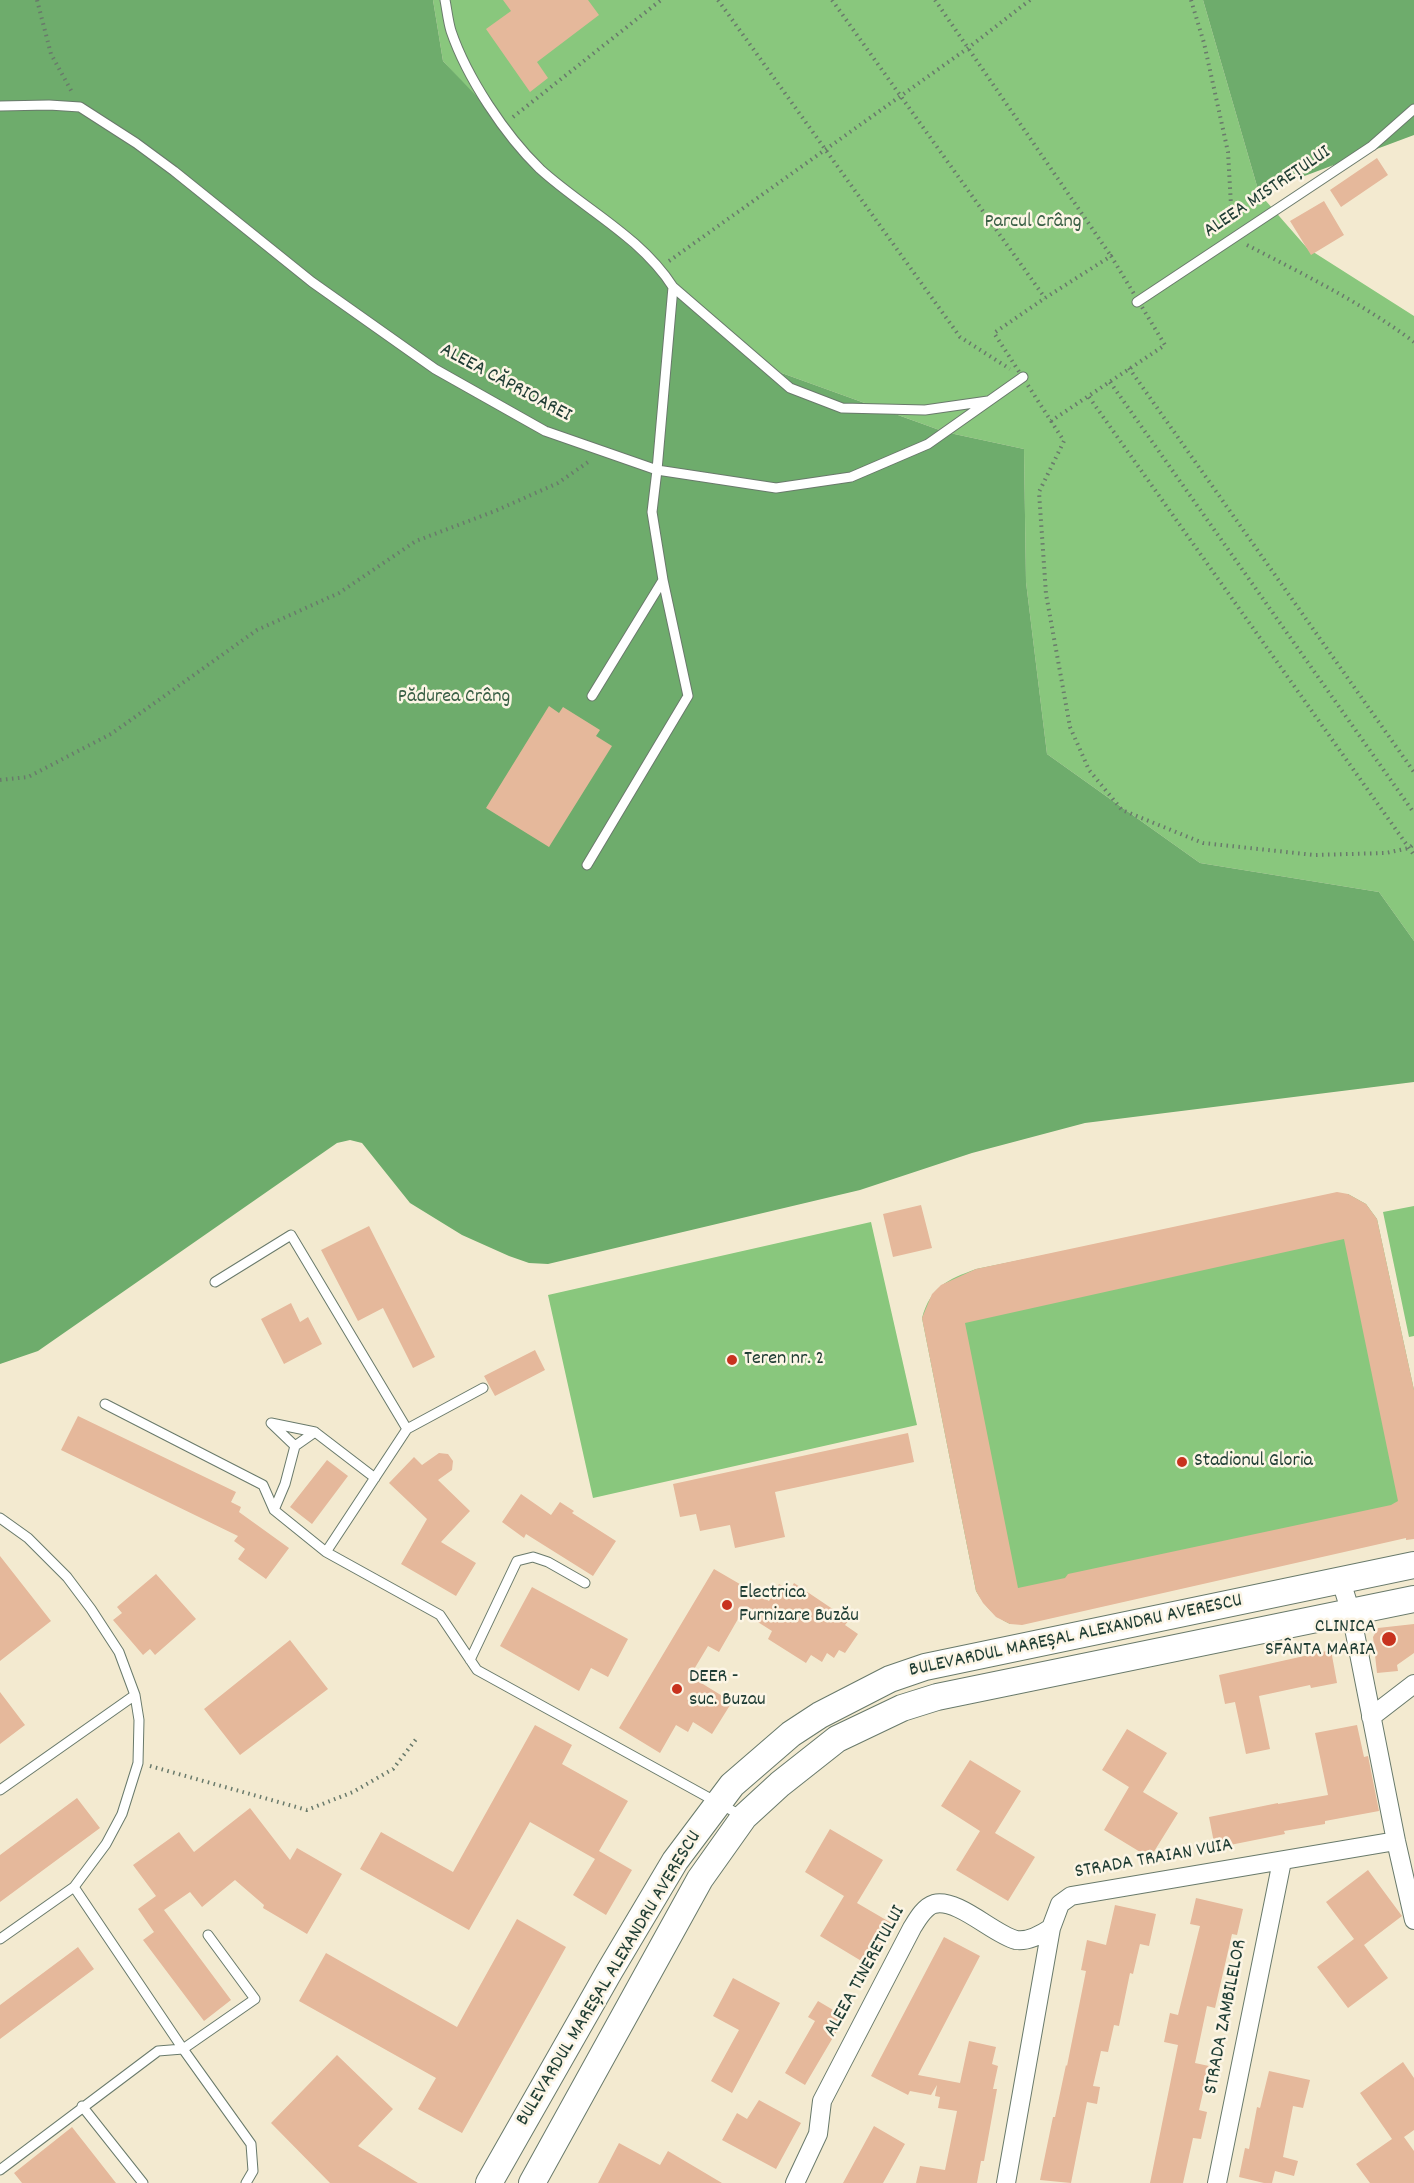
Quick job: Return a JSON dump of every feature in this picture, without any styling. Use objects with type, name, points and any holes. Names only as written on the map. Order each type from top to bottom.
[{"type":"main road","name":"BULEVARDUL MAREȘAL ALEXANDRU AVERESCU","points":[[489,2183],[675,1861],[732,1785],[791,1734],[820,1715],[890,1679],[925,1667],[1414,1565]]},
{"type":"main road","name":"BULEVARDUL MAREȘAL ALEXANDRU AVERESCU","points":[[532,2183],[700,1879],[744,1817],[780,1784],[837,1739],[902,1708],[937,1697],[1414,1599]]},
{"type":"main road","points":[[609,1972],[638,1990]]},
{"type":"street","points":[[1341,1581],[1351,1613],[1414,1920]]},
{"type":"street","points":[[1371,1717],[1414,1684]]},
{"type":"street","name":"STRADA TRAIAN VUIA","points":[[1006,2183],[1051,1928],[1060,1904],[1071,1896],[1396,1841]]},
{"type":"street","name":"STRADA ZAMBILELOR","points":[[1217,2183],[1282,1861]]},
{"type":"street","name":"ALEEA TINERETULUI","points":[[795,2183],[818,2134],[822,2101],[922,1912],[934,1904],[950,1905],[1017,1940],[1039,1936],[1051,1928]]},
{"type":"lane","points":[[445,0],[451,31],[474,83],[503,125],[540,168],[643,250],[660,267],[673,287],[789,388],[842,408],[925,410],[990,400]]},
{"type":"lane","name":"ALEEA CĂPRIOAREI","points":[[0,106],[80,107],[174,171],[312,282],[435,369],[545,431],[657,470],[776,488],[850,477],[928,444],[1023,377]]},
{"type":"lane","name":"ALEEA MISTREȚULUI","points":[[1137,302],[1372,146],[1414,110]]},
{"type":"lane","points":[[587,865],[688,696],[663,580],[652,512],[673,287]]},
{"type":"lane","points":[[592,696],[663,580]]},
{"type":"lane","points":[[215,1282],[291,1235],[407,1428]]},
{"type":"lane","points":[[326,1552],[407,1428],[483,1388]]},
{"type":"lane","points":[[105,1404],[263,1485],[285,1484]]},
{"type":"lane","points":[[295,1446],[271,1423],[315,1432],[375,1478]]},
{"type":"lane","points":[[274,1510],[285,1484],[295,1446],[315,1432]]},
{"type":"lane","points":[[263,1485],[274,1510],[326,1552],[441,1616],[477,1670],[744,1817]]},
{"type":"lane","points":[[0,1518],[27,1538],[67,1577],[119,1652],[135,1695],[139,1720],[138,1763],[122,1814],[106,1844],[74,1887],[0,1939]]},
{"type":"lane","points":[[470,1660],[517,1561],[533,1557],[548,1562],[585,1583]]},
{"type":"lane","points":[[0,1790],[135,1695]]},
{"type":"lane","points":[[74,1887],[183,2049],[251,2144],[253,2171],[246,2183]]},
{"type":"lane","points":[[0,2170],[158,2051],[183,2049],[255,1999],[208,1935]]},
{"type":"lane","points":[[82,2106],[142,2183]]},
{"type":"path","points":[[37,0],[51,54],[80,107]]},
{"type":"path","points":[[503,125],[661,0]]},
{"type":"path","points":[[718,0],[960,337],[1023,377]]},
{"type":"path","points":[[832,0],[1045,298]]},
{"type":"path","points":[[935,0],[1111,256],[1165,345],[1051,421]]},
{"type":"path","points":[[660,267],[968,48],[1030,0]]},
{"type":"path","points":[[1191,0],[1204,43],[1228,152],[1233,238],[1328,287],[1384,320],[1414,342]]},
{"type":"path","points":[[1111,256],[994,333],[1064,441],[1039,492],[1046,594],[1070,727],[1089,770],[1122,810],[1203,843],[1314,855],[1386,853],[1409,848],[1414,844]]},
{"type":"path","points":[[1129,368],[1414,772]]},
{"type":"path","points":[[1110,382],[1414,813]]},
{"type":"path","points":[[1089,397],[1414,855]]},
{"type":"path","points":[[0,780],[28,777],[111,734],[257,630],[339,593],[416,541],[495,511],[558,483],[604,451]]},
{"type":"path","points":[[138,1763],[307,1810],[353,1792],[393,1769],[417,1738]]},
{"type":"green space","name":"Pădurea Crâng","points":[[0,0],[433,0],[443,61],[563,187],[765,367],[945,432],[1024,449],[1026,582],[1047,754],[1200,863],[1379,892],[1414,941],[1414,1082],[1085,1123],[972,1153],[860,1190],[548,1264],[529,1263],[509,1256],[462,1235],[410,1203],[362,1143],[350,1140],[337,1143],[38,1351],[0,1364]]},
{"type":"green space","name":"Parcul Crâng","points":[[433,0],[1203,0],[1259,193],[1307,248],[1414,316],[1414,941],[1379,892],[1200,863],[1047,754],[1026,582],[1024,449],[945,432],[765,367],[540,168],[443,61]]},
{"type":"green space","points":[[1203,0],[1414,0],[1414,135],[1259,193]]},
{"type":"green space","name":"Stadionul Gloria","points":[[1348,1194],[1366,1204],[1377,1219],[1414,1390],[1414,1534],[1010,1624],[995,1614],[986,1606],[976,1591],[922,1318],[935,1291],[949,1281],[976,1269]]},
{"type":"green space","points":[[1414,1206],[1414,1336],[1409,1337],[1383,1212]]},
{"type":"green space","name":"Teren nr. 2","points":[[871,1222],[917,1425],[593,1498],[548,1295]]},
{"type":"building","points":[[503,0],[588,0],[599,15],[537,62],[548,78],[530,92],[486,29],[511,11]]},
{"type":"building","points":[[1377,158],[1388,175],[1341,207],[1330,190]]},
{"type":"building","points":[[1324,201],[1344,235],[1311,255],[1290,221]]},
{"type":"building","points":[[549,706],[559,713],[563,707],[600,730],[596,736],[612,746],[549,847],[486,808]]},
{"type":"building","points":[[1337,1192],[1348,1194],[1366,1204],[1377,1219],[1414,1390],[1414,1539],[1406,1540],[1406,1538],[1022,1625],[1010,1624],[996,1617],[976,1591],[922,1318],[932,1294],[941,1285],[976,1269]],"holes":[[[1344,1239],[1398,1501],[1391,1505],[1068,1574],[1065,1578],[1018,1588],[965,1323]]]},
{"type":"building","points":[[921,1205],[932,1248],[893,1257],[883,1214]]},
{"type":"building","points":[[369,1226],[435,1357],[413,1368],[383,1308],[358,1321],[321,1250]]},
{"type":"building","points":[[291,1303],[300,1322],[308,1317],[322,1344],[284,1364],[261,1319]]},
{"type":"building","points":[[535,1350],[545,1370],[495,1396],[484,1376]]},
{"type":"building","points":[[78,1416],[236,1492],[231,1502],[241,1507],[239,1512],[289,1548],[266,1579],[238,1559],[245,1549],[234,1541],[238,1536],[61,1450]]},
{"type":"building","points":[[908,1433],[914,1462],[775,1492],[785,1537],[735,1548],[730,1525],[700,1531],[696,1514],[680,1517],[673,1484]]},
{"type":"building","points":[[439,1453],[448,1454],[453,1461],[452,1470],[438,1480],[470,1511],[441,1542],[476,1563],[456,1596],[401,1564],[427,1519],[389,1483],[414,1457],[422,1465]]},
{"type":"building","points":[[327,1460],[348,1476],[312,1524],[290,1507]]},
{"type":"building","points":[[521,1494],[551,1515],[560,1502],[574,1511],[572,1513],[616,1541],[593,1576],[526,1534],[524,1538],[502,1522]]},
{"type":"building","points":[[0,1556],[51,1621],[0,1661]]},
{"type":"building","points":[[714,1569],[769,1601],[779,1584],[790,1590],[794,1583],[849,1620],[845,1625],[858,1634],[845,1653],[839,1650],[834,1658],[827,1653],[822,1662],[811,1655],[806,1663],[768,1639],[772,1631],[742,1612],[719,1652],[708,1646],[690,1676],[732,1702],[712,1734],[693,1722],[688,1732],[676,1725],[660,1753],[619,1728]]},
{"type":"building","points":[[156,1574],[196,1619],[155,1655],[150,1649],[143,1655],[113,1620],[122,1613],[117,1607]]},
{"type":"building","points":[[532,1587],[628,1639],[608,1677],[591,1668],[579,1691],[500,1646]]},
{"type":"building","points":[[1414,1624],[1414,1653],[1397,1665],[1398,1671],[1377,1673],[1373,1637],[1378,1628]]},
{"type":"building","points":[[290,1640],[328,1689],[240,1755],[204,1709]]},
{"type":"building","points":[[1331,1650],[1337,1683],[1311,1688],[1310,1685],[1259,1696],[1270,1749],[1246,1754],[1235,1702],[1225,1704],[1219,1675]]},
{"type":"building","points":[[0,1692],[25,1725],[0,1744]]},
{"type":"building","points":[[535,1725],[572,1745],[562,1764],[628,1801],[599,1851],[632,1870],[606,1915],[573,1895],[595,1859],[530,1822],[469,1930],[360,1869],[381,1832],[453,1872]]},
{"type":"building","points":[[1357,1725],[1364,1757],[1368,1756],[1379,1811],[1325,1821],[1325,1824],[1284,1831],[1285,1834],[1215,1848],[1209,1817],[1328,1795],[1315,1733]]},
{"type":"building","points":[[1127,1729],[1167,1753],[1143,1792],[1178,1813],[1150,1858],[1104,1830],[1129,1787],[1102,1770]]},
{"type":"building","points":[[970,1760],[1021,1791],[995,1833],[1035,1857],[1008,1901],[956,1870],[980,1831],[941,1806]]},
{"type":"building","points":[[77,1798],[100,1828],[0,1902],[0,1855]]},
{"type":"building","points":[[250,1808],[290,1860],[297,1848],[342,1874],[307,1934],[263,1908],[264,1905],[235,1880],[202,1907],[190,1892],[164,1910],[231,2000],[204,2021],[143,1940],[154,1932],[138,1909],[156,1896],[133,1865],[179,1832],[194,1852]]},
{"type":"building","points":[[830,1829],[883,1860],[857,1903],[893,1924],[868,1965],[820,1936],[844,1896],[805,1872]]},
{"type":"building","points":[[1368,1870],[1402,1916],[1364,1945],[1388,1978],[1348,2008],[1317,1967],[1354,1939],[1326,1902]]},
{"type":"building","points":[[1196,1898],[1243,1909],[1237,1935],[1232,1934],[1215,2008],[1207,2006],[1195,2063],[1209,2066],[1199,2110],[1207,2112],[1201,2139],[1193,2138],[1183,2183],[1150,2183],[1178,2045],[1164,2042],[1170,2013],[1178,2015],[1200,1926],[1190,1924]]},
{"type":"building","points":[[1115,1905],[1156,1914],[1149,1946],[1140,1944],[1133,1974],[1130,1973],[1119,2026],[1114,2025],[1108,2052],[1101,2051],[1093,2086],[1100,2087],[1097,2104],[1087,2102],[1071,2183],[1040,2180],[1053,2117],[1055,2117],[1067,2066],[1086,1971],[1081,1970],[1087,1940],[1106,1945]]},
{"type":"building","points":[[517,1919],[566,1947],[462,2133],[418,2109],[436,2078],[299,2001],[326,1953],[457,2027]]},
{"type":"building","points":[[944,1937],[980,1956],[918,2075],[960,2083],[969,2041],[996,2047],[992,2064],[998,2066],[993,2089],[997,2089],[984,2161],[981,2161],[977,2183],[916,2183],[920,2166],[945,2170],[957,2111],[938,2108],[940,2097],[935,2096],[937,2085],[931,2095],[910,2091],[908,2095],[871,2076]]},
{"type":"building","points":[[78,1947],[94,1969],[0,2039],[0,2005]]},
{"type":"building","points":[[733,1978],[780,2003],[732,2093],[711,2081],[739,2030],[713,2016]]},
{"type":"building","points":[[818,2001],[845,2017],[805,2085],[785,2073],[815,2021],[808,2017]]},
{"type":"building","points":[[337,2055],[393,2109],[358,2146],[418,2183],[330,2183],[271,2123]]},
{"type":"building","points":[[1403,2062],[1414,2078],[1414,2130],[1404,2137],[1414,2151],[1414,2183],[1370,2183],[1356,2164],[1392,2139],[1360,2093]]},
{"type":"building","points":[[1269,2071],[1310,2080],[1303,2108],[1293,2106],[1283,2157],[1298,2161],[1294,2176],[1275,2171],[1272,2183],[1264,2183],[1239,2177],[1245,2148],[1249,2149],[1257,2107],[1260,2108]]},
{"type":"building","points":[[759,2100],[801,2123],[776,2169],[722,2140],[737,2113],[747,2119]]},
{"type":"building","points":[[874,2126],[905,2144],[883,2183],[843,2183]]},
{"type":"building","points":[[72,2127],[116,2183],[22,2183],[14,2173]]},
{"type":"building","points":[[619,2143],[660,2165],[668,2151],[722,2183],[598,2183]]},
{"type":"place","name":"Teren nr. 2","points":[[732,1360]]},
{"type":"place","name":"Stadionul Gloria","points":[[1182,1462]]},
{"type":"place","name":"Electrica Furnizare Buzău","points":[[727,1605]]},
{"type":"place","name":"CLINICA SFÂNTA MARIA","points":[[1389,1639]]},
{"type":"place","name":"DEER - suc. Buzau","points":[[677,1689]]}]
